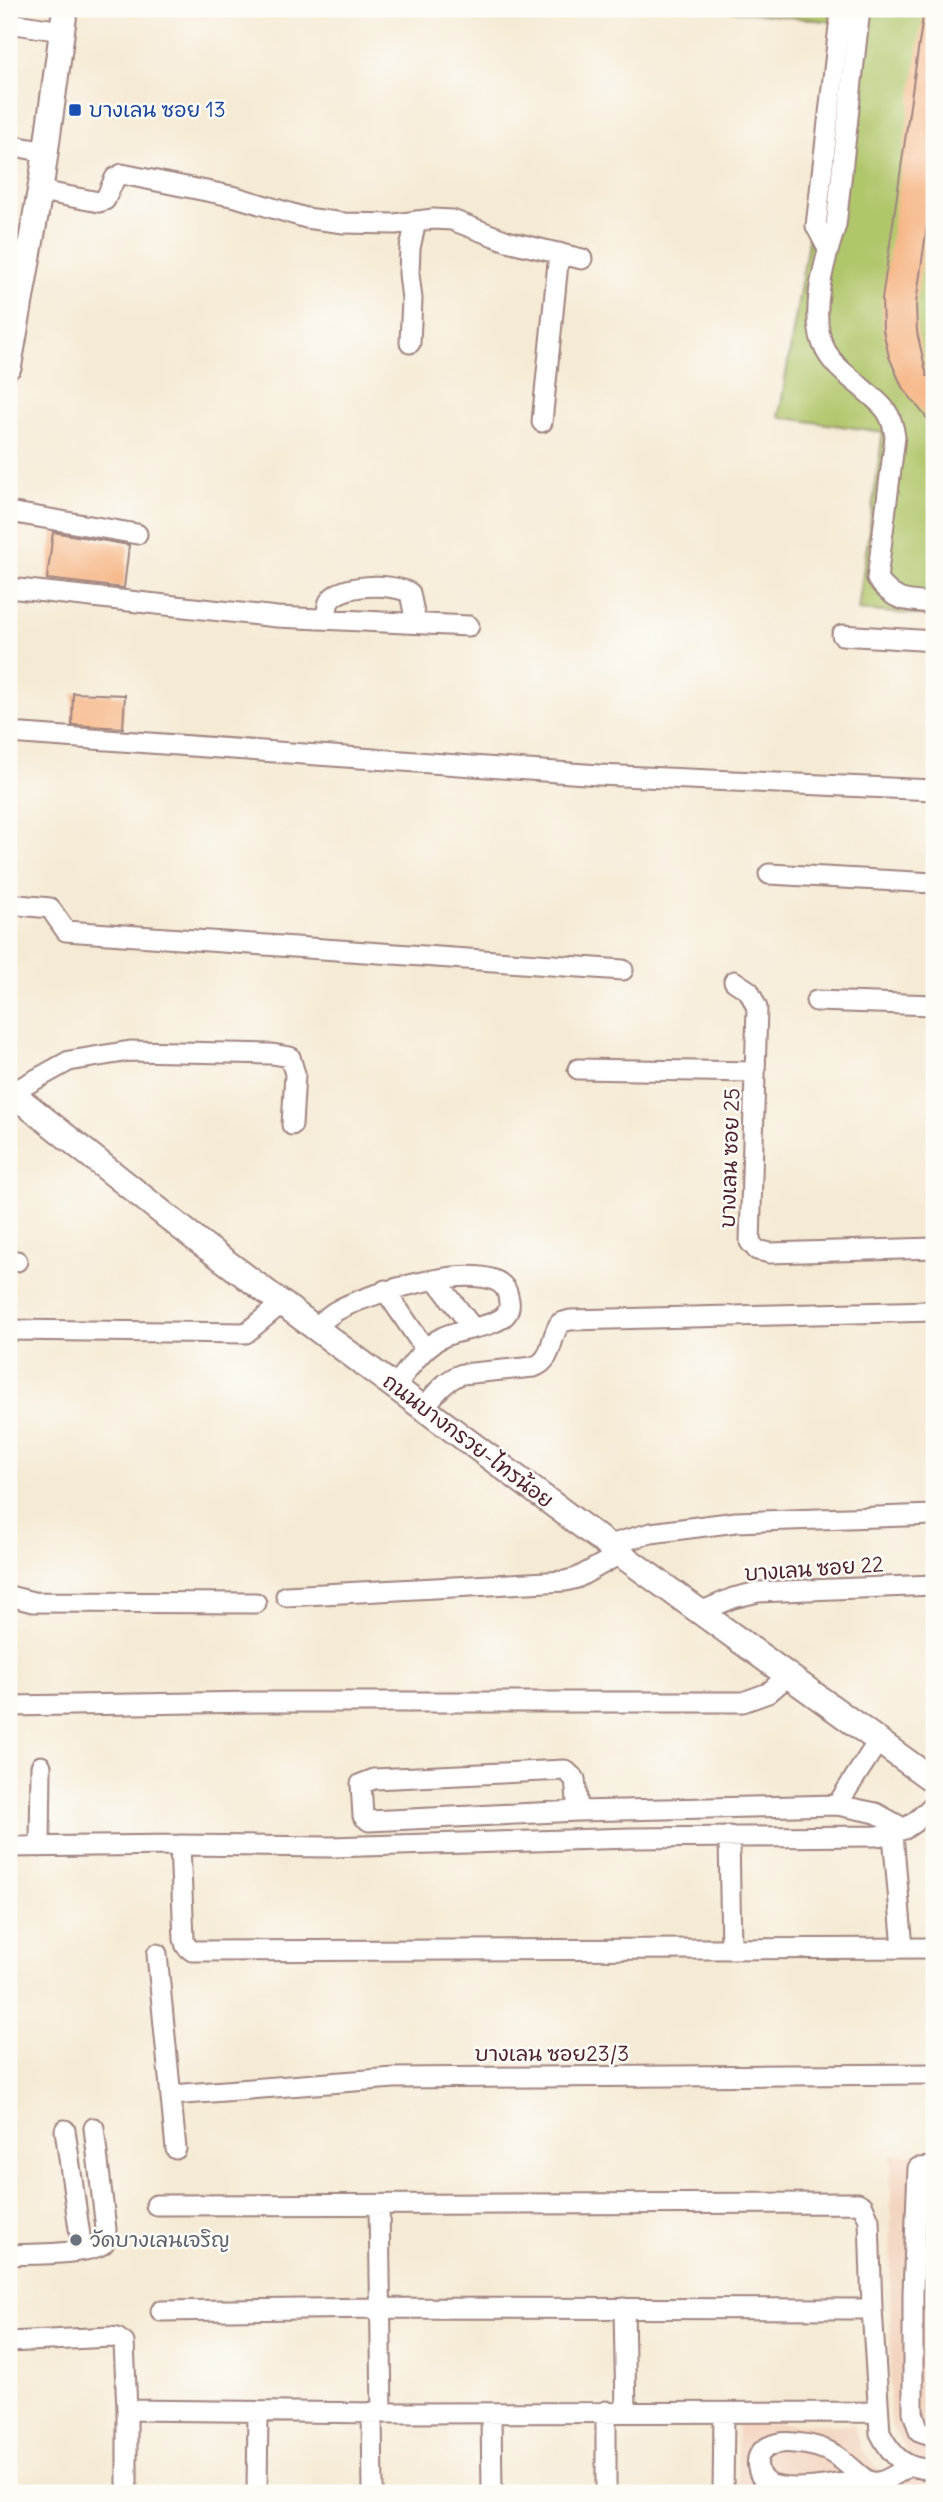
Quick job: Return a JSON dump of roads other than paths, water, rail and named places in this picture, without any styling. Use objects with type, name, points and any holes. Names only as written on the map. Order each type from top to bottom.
[{"type":"main road","points":[[9,366],[40,191],[64,20]]},
{"type":"main road","name":"ถนนบางกรวย-ไทรน้อย","points":[[10,1092],[198,1241],[614,1550],[934,1781]]},
{"type":"street","points":[[828,249],[816,226],[841,9]]},
{"type":"street","points":[[860,9],[836,225],[828,249],[816,314],[824,349],[835,365],[892,417],[895,437],[877,579],[888,594],[904,601],[934,603]]},
{"type":"street","points":[[9,23],[64,20]]},
{"type":"street","points":[[9,145],[46,152]]},
{"type":"street","points":[[40,191],[99,202],[105,200],[115,178],[122,174],[236,197],[306,218],[344,223],[395,224],[433,219],[452,220],[507,241],[582,259]]},
{"type":"street","points":[[410,343],[410,248],[416,221]]},
{"type":"street","points":[[542,422],[559,253]]},
{"type":"street","points":[[9,512],[137,534]]},
{"type":"street","points":[[326,619],[330,602],[336,595],[372,585],[401,588],[410,593],[416,623]]},
{"type":"street","points":[[9,587],[263,616],[468,626]]},
{"type":"street","points":[[842,635],[934,641]]},
{"type":"street","points":[[9,733],[599,775],[934,790]]},
{"type":"street","points":[[769,874],[934,883]]},
{"type":"street","points":[[9,904],[50,908],[66,931],[623,970]]},
{"type":"street","name":"บางเลน ซอย 25","points":[[734,981],[750,991],[757,1008],[750,1242],[757,1250],[770,1253],[934,1248]]},
{"type":"street","points":[[816,1001],[934,1006]]},
{"type":"street","points":[[10,1092],[69,1061],[130,1051],[272,1054],[290,1057],[295,1074],[292,1125]]},
{"type":"street","points":[[578,1069],[755,1072]]},
{"type":"street","points":[[315,1328],[337,1310],[386,1290],[436,1280],[479,1276],[496,1280],[505,1287],[510,1304],[507,1313],[495,1322],[442,1337],[425,1349],[395,1386]]},
{"type":"street","points":[[436,1280],[472,1327]]},
{"type":"street","points":[[386,1290],[425,1349]]},
{"type":"street","points":[[9,1329],[246,1333],[282,1303]]},
{"type":"street","points":[[424,1408],[453,1377],[534,1367],[543,1363],[548,1357],[555,1330],[560,1323],[570,1320],[934,1311]]},
{"type":"street","points":[[286,1596],[565,1581],[577,1578],[614,1550],[651,1533],[683,1527],[736,1522],[934,1515]]},
{"type":"street","name":"บางเลน ซอย 22","points":[[700,1612],[733,1598],[758,1592],[934,1585]]},
{"type":"street","points":[[9,1596],[33,1602],[256,1603]]},
{"type":"street","points":[[9,1706],[256,1702],[743,1702],[768,1693],[789,1675]]},
{"type":"street","points":[[837,1805],[879,1740]]},
{"type":"street","points":[[40,1847],[41,1766]]},
{"type":"street","points":[[578,1811],[575,1779],[565,1770],[374,1779],[361,1784],[363,1816],[369,1821],[578,1811],[837,1805],[876,1813],[899,1832],[903,1948]]},
{"type":"street","points":[[9,1847],[330,1847],[729,1836],[876,1836],[899,1832],[934,1804]]},
{"type":"street","points":[[729,1836],[732,1949]]},
{"type":"street","points":[[180,1845],[184,1940],[192,1951],[934,1948]]},
{"type":"street","points":[[157,1954],[176,2149]]},
{"type":"street","name":"บางเลน ซอย23/3","points":[[172,2095],[394,2078],[934,2074]]},
{"type":"street","points":[[9,2255],[99,2248],[106,2237],[94,2128]]},
{"type":"street","points":[[65,2130],[82,2250]]},
{"type":"street","points":[[934,2167],[918,2168],[913,2293],[913,2412],[919,2431],[934,2437]]},
{"type":"street","points":[[156,2206],[858,2203],[863,2206],[869,2220],[880,2433],[888,2449],[907,2467]]},
{"type":"street","points":[[373,2493],[380,2308],[379,2206]]},
{"type":"street","points":[[161,2311],[380,2308],[872,2309]]},
{"type":"street","points":[[624,2308],[626,2412]]},
{"type":"street","points":[[9,2342],[117,2338],[124,2343],[127,2483]]},
{"type":"street","points":[[127,2410],[377,2413],[877,2412]]},
{"type":"street","points":[[606,2411],[606,2493]]},
{"type":"street","points":[[257,2491],[258,2412]]},
{"type":"street","points":[[491,2413],[492,2493]]},
{"type":"street","points":[[723,2493],[724,2413]]},
{"type":"street","points":[[861,2478],[833,2486],[783,2486],[764,2481],[759,2475],[758,2455],[775,2443],[810,2444],[835,2455],[861,2478],[876,2482],[888,2480],[907,2467],[934,2469]]},
{"type":"place","name":"บางเลน ซอย 13","points":[[75,110]]},
{"type":"place","name":"วัดบางเลนเจริญ","points":[[76,2240]]}]
